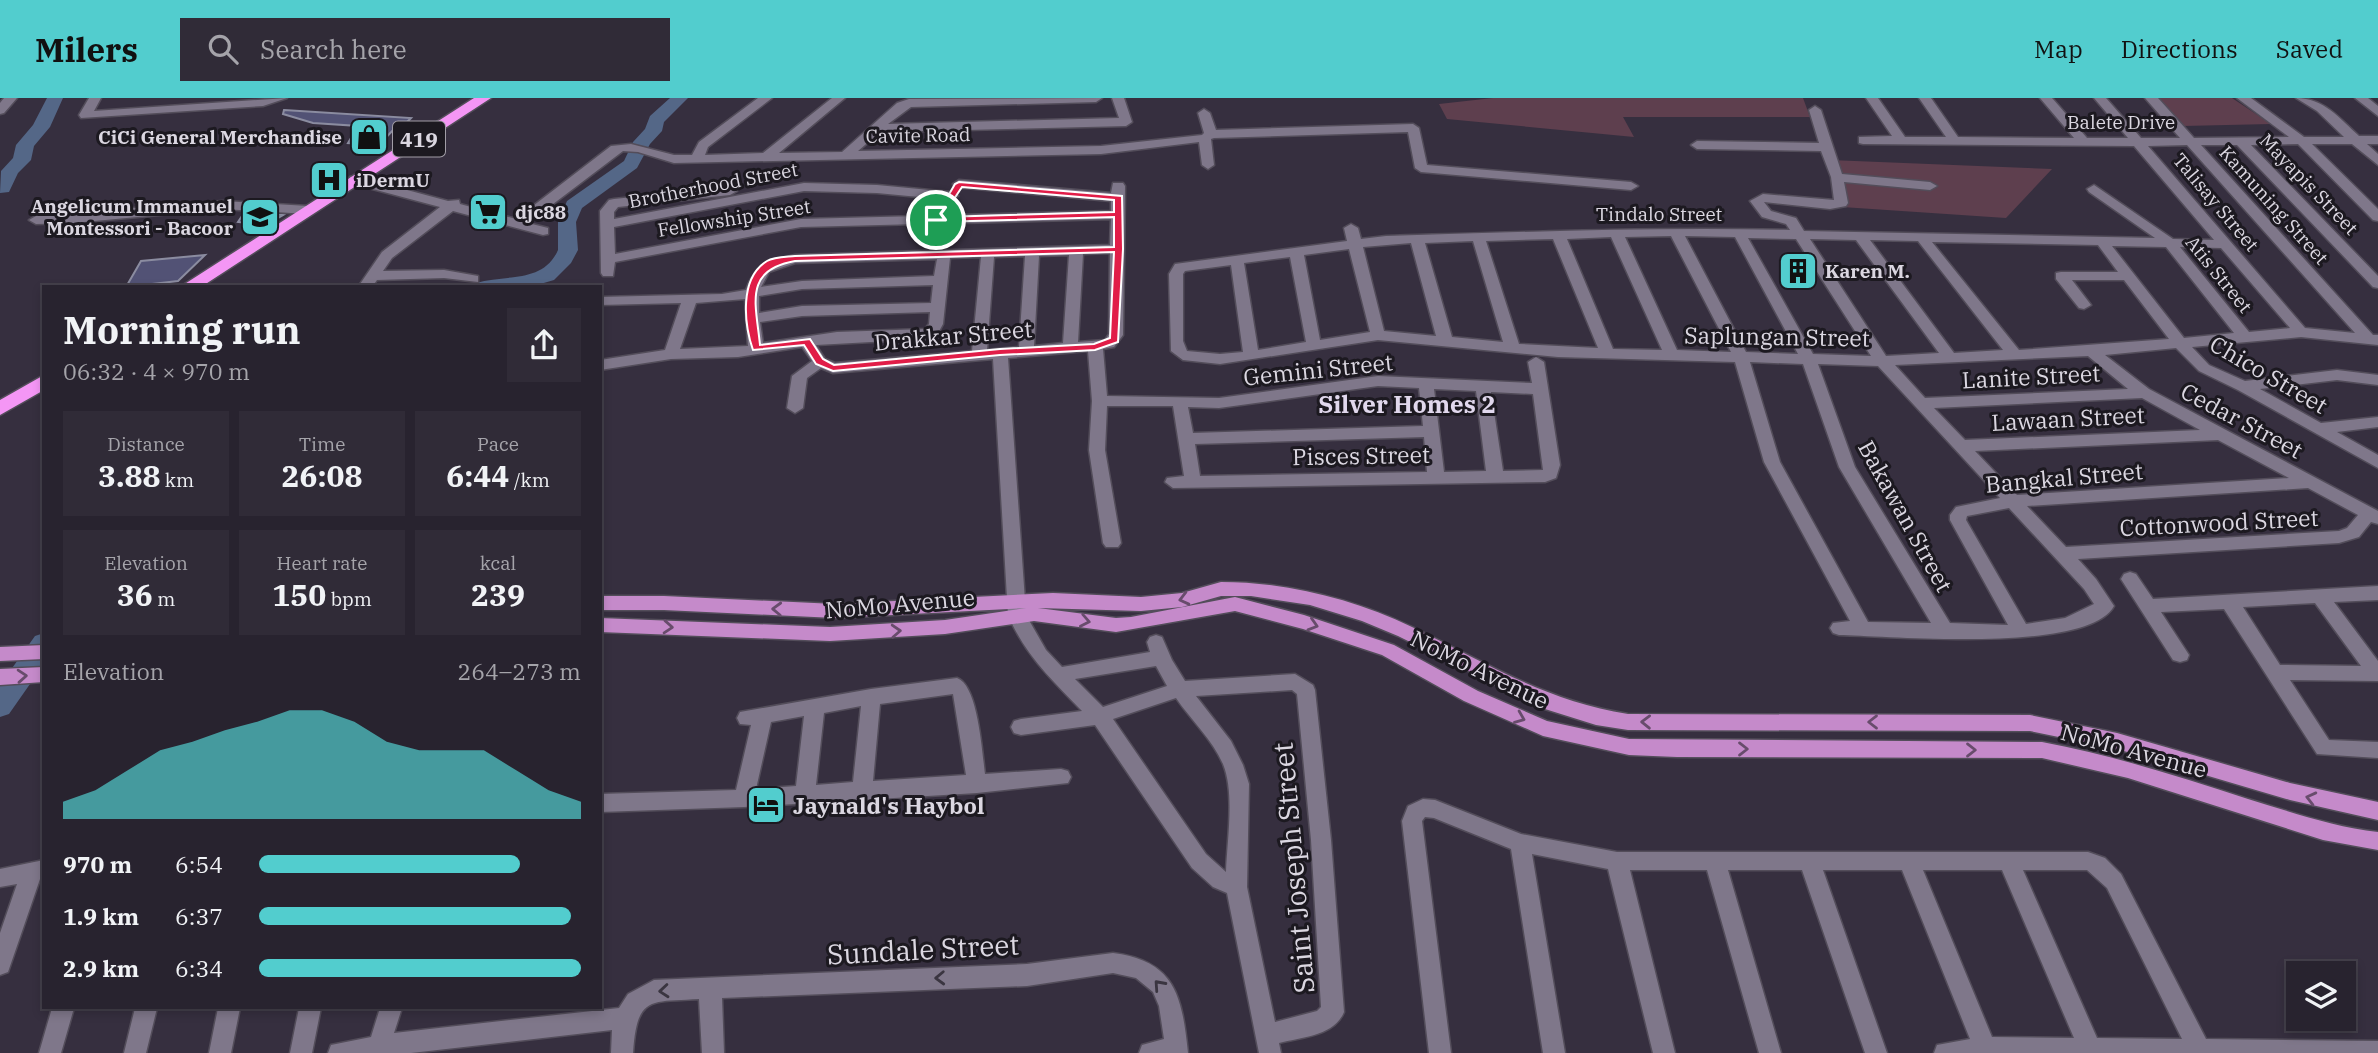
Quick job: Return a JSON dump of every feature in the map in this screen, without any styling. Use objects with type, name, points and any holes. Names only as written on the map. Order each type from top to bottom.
[{"type":"highway","name":"419","points":[[192,285],[484,98]]},
{"type":"highway","points":[[0,409],[42,382]]},
{"type":"main road","name":"NoMo Avenue","points":[[602,603],[664,603],[835,611],[1017,608],[1157,603],[1182,600],[1221,589],[1262,591],[1310,598],[1368,616],[1404,631],[1522,691],[1596,717],[1628,722],[2030,723],[2086,732],[2299,796],[2378,811]]},
{"type":"main road","name":"NoMo Avenue","points":[[602,625],[830,634],[933,628],[1017,608],[1116,625],[1178,617],[1235,604],[1304,622],[1388,650],[1510,715],[1543,728],[1593,741],[1677,749],[2042,750],[2092,759],[2314,828],[2362,840],[2378,841]]},
{"type":"main road","points":[[6,654],[42,652]]},
{"type":"main road","points":[[0,677],[42,674]]},
{"type":"street","points":[[0,99],[9,98]]},
{"type":"street","points":[[0,110],[9,98]]},
{"type":"street","points":[[95,98],[86,113],[88,116],[263,102],[281,98]]},
{"type":"street","points":[[697,158],[703,145],[766,98]]},
{"type":"street","points":[[766,157],[839,98]]},
{"type":"street","points":[[846,155],[909,103],[1096,98]]},
{"type":"street","points":[[876,128],[1126,122],[1118,98]]},
{"type":"street","points":[[1872,98],[1900,139]]},
{"type":"street","points":[[1925,98],[1955,141]]},
{"type":"street","points":[[2046,98],[2084,142]]},
{"type":"street","name":"Talisay Street","points":[[2100,98],[2301,332]]},
{"type":"street","name":"Kamuning Street","points":[[2151,98],[2374,339]]},
{"type":"street","points":[[2243,98],[2262,109],[2300,141],[2378,217]]},
{"type":"street","points":[[2302,98],[2321,108],[2378,161]]},
{"type":"street","points":[[2361,98],[2378,112]]},
{"type":"street","points":[[1815,110],[1837,177],[1841,203],[1829,205],[1763,198],[1757,201],[1760,209],[1770,218],[1791,221],[1882,361],[2090,584],[2105,606],[2088,618],[2071,624],[2021,632],[1839,628]]},
{"type":"street","points":[[1204,113],[1208,136],[1208,165]]},
{"type":"street","points":[[1073,125],[1073,151]]},
{"type":"street","name":"Cavite Road","points":[[518,224],[615,149],[638,148],[670,158],[846,155],[966,169],[1073,151],[1122,149],[1154,142],[1208,136],[1413,128],[1421,168],[1631,186]]},
{"type":"street","name":"Balete Drive","points":[[1863,140],[2378,140]]},
{"type":"street","name":"Mayapis Street","points":[[2241,142],[2378,284]]},
{"type":"street","points":[[1698,145],[1826,147]]},
{"type":"street","points":[[756,348],[750,294],[762,271],[772,262],[795,259],[1119,249],[1118,192],[966,169],[936,220]]},
{"type":"street","points":[[1837,177],[1930,186]]},
{"type":"street","points":[[358,178],[542,231]]},
{"type":"street","points":[[607,225],[607,211],[614,203],[622,201],[766,187],[804,187]]},
{"type":"street","name":"Brotherhood Street","points":[[607,225],[804,187],[877,188],[951,196]]},
{"type":"street","name":"Atis Street","points":[[2095,189],[2169,242],[2245,337]]},
{"type":"street","points":[[36,220],[223,205],[309,210]]},
{"type":"street","points":[[369,281],[387,255],[455,206]]},
{"type":"street","name":"Fellowship Street","points":[[607,225],[608,266],[801,223],[1119,215]]},
{"type":"street","points":[[1351,228],[1378,335]]},
{"type":"street","points":[[1676,232],[1742,359],[1772,462],[1863,629]]},
{"type":"street","name":"Tindalo Street","points":[[1178,351],[1177,270],[1185,265],[1356,243],[1676,232],[2226,244]]},
{"type":"street","points":[[1616,233],[1673,357]]},
{"type":"street","name":"Bakawan Street","points":[[1739,233],[1809,360],[1847,467],[1945,631]]},
{"type":"street","points":[[1558,234],[1608,354]]},
{"type":"street","points":[[1860,236],[1949,357]]},
{"type":"street","points":[[1478,237],[1512,346]]},
{"type":"street","points":[[1923,238],[2015,355]]},
{"type":"street","points":[[1417,239],[1445,340]]},
{"type":"street","name":"Chico Street","points":[[2101,240],[2179,342],[2204,368],[2243,386],[2378,463]]},
{"type":"street","name":"Drakkar Street","points":[[820,362],[833,368],[1000,352],[1095,347],[1115,340],[1119,249]]},
{"type":"street","points":[[1070,348],[1076,250]]},
{"type":"street","points":[[1296,250],[1314,346]]},
{"type":"street","points":[[1026,351],[1032,251]]},
{"type":"street","points":[[979,354],[988,252]]},
{"type":"street","points":[[602,365],[671,354],[721,354],[837,337],[926,334],[935,328],[944,254]]},
{"type":"street","points":[[1237,259],[1251,356]]},
{"type":"street","points":[[369,281],[444,274],[473,279]]},
{"type":"street","points":[[2084,305],[2061,276],[2128,276]]},
{"type":"street","points":[[602,301],[690,299],[750,294],[802,285],[941,280]]},
{"type":"street","points":[[671,354],[690,299]]},
{"type":"street","points":[[753,318],[802,311],[937,307]]},
{"type":"street","name":"Saplungan Street","points":[[1178,351],[1190,357],[1220,359],[1378,335],[1558,352],[1882,361],[2091,351],[2301,332],[2374,339]]},
{"type":"street","points":[[795,408],[800,376],[820,362],[806,341]]},
{"type":"street","points":[[1095,347],[1100,401],[1097,450],[1112,543]]},
{"type":"street","name":"Cedar Street","points":[[2091,351],[2144,393],[2374,515]]},
{"type":"street","points":[[1000,352],[1017,608],[1026,636],[1057,675],[1100,716],[1199,861],[1220,880],[1236,887]]},
{"type":"street","points":[[1536,362],[1541,388]]},
{"type":"street","points":[[2243,386],[2337,375],[2378,380]]},
{"type":"street","name":"Gemini Street","points":[[1100,401],[1219,403],[1378,381],[1541,388]]},
{"type":"street","points":[[1426,383],[1436,477]]},
{"type":"street","points":[[1483,386],[1495,475]]},
{"type":"street","name":"Pisces Street","points":[[1173,482],[1550,474],[1552,465],[1541,388]]},
{"type":"street","name":"Lanite Street","points":[[1920,403],[2144,393]]},
{"type":"street","points":[[1180,403],[1194,481]]},
{"type":"street","points":[[2318,429],[2378,422]]},
{"type":"street","points":[[1186,439],[1431,431]]},
{"type":"street","name":"Lawaan Street","points":[[1961,446],[2220,434]]},
{"type":"street","name":"Bangkal Street","points":[[2021,632],[1958,520],[1958,515],[1969,509],[2013,501],[2310,482]]},
{"type":"street","name":"Cottonwood Street","points":[[2062,554],[2339,537],[2353,533],[2374,515]]},
{"type":"street","points":[[2130,579],[2180,655]]},
{"type":"street","points":[[2148,606],[2378,593]]},
{"type":"street","points":[[2319,596],[2378,674]]},
{"type":"street","points":[[2230,601],[2324,748],[2378,750]]},
{"type":"street","points":[[1057,675],[1158,650],[1179,690],[1229,755],[1236,769],[1238,784],[1236,887],[1268,1044]]},
{"type":"street","points":[[2273,672],[2378,674]]},
{"type":"street","name":"Saint Joseph Street","points":[[1179,690],[1295,682],[1306,690],[1333,1012],[1323,1021],[1268,1044]]},
{"type":"street","points":[[744,798],[755,717],[871,697],[957,686],[962,692],[977,784]]},
{"type":"street","points":[[1021,727],[1100,716],[1179,690]]},
{"type":"street","points":[[862,789],[871,697]]},
{"type":"street","points":[[805,793],[815,706]]},
{"type":"street","points":[[602,803],[744,798],[1061,777]]},
{"type":"street","points":[[1440,1053],[1412,821],[1415,812],[1423,808],[1435,809],[1520,843],[1617,861],[2078,859],[2098,865],[2114,881],[2200,1051]]},
{"type":"street","points":[[1520,843],[1554,1053]]},
{"type":"street","points":[[1908,859],[1985,1048]]},
{"type":"street","points":[[2008,859],[2091,1050]]},
{"type":"street","points":[[1715,860],[1770,1053]]},
{"type":"street","points":[[1809,860],[1877,1053]]},
{"type":"street","points":[[1617,861],[1664,1053]]},
{"type":"street","points":[[0,878],[38,870]]},
{"type":"street","points":[[0,965],[38,870]]},
{"type":"street","name":"Sundale Street","points":[[624,1018],[635,1002],[654,992],[1032,974],[1107,961],[1143,970],[1158,980],[1169,996],[1177,1051]]},
{"type":"street","points":[[710,988],[713,1053]]},
{"type":"street","points":[[50,1053],[63,1009]]},
{"type":"street","points":[[135,1053],[146,1009]]},
{"type":"street","points":[[220,1053],[229,1009]]},
{"type":"street","points":[[301,1053],[310,1009]]},
{"type":"street","points":[[379,1046],[391,1009]]},
{"type":"street","points":[[339,1053],[624,1018],[622,1053]]},
{"type":"street","points":[[1945,1053],[1985,1048],[2378,1052]]},
{"type":"street","points":[[1150,1053],[1177,1051]]},
{"type":"shaded area","points":[[1493,98],[1803,98],[1810,117],[1623,117],[1634,137],[1447,119],[1439,104]]},
{"type":"shaded area","points":[[2157,98],[2232,98],[2271,124],[2183,126]]},
{"type":"shaded area","points":[[1830,160],[2052,169],[2006,218],[1842,207]]},
{"type":"building","points":[[284,110],[411,118],[401,128],[395,128],[379,145],[348,143],[358,126],[313,123],[283,114]]},
{"type":"building","name":"Angelicum Immanuel Montessori - Bacoor","points":[[244,213],[283,215],[266,225],[238,222]]},
{"type":"building","points":[[205,255],[178,281],[127,285],[141,261]]},
{"type":"waterway","points":[[3,188],[10,171],[22,160],[25,145],[41,127],[55,98]]},
{"type":"waterway","points":[[490,285],[518,284],[547,276],[564,259],[568,250],[567,222],[574,205],[631,164],[642,142],[653,131],[656,120],[680,98]]},
{"type":"waterway","points":[[0,706],[42,646]]},
{"type":"place","name":"CiCi General Merchandise","points":[[369,137]]},
{"type":"place","name":"iDermU","points":[[329,180]]},
{"type":"place","name":"djc88","points":[[488,212]]},
{"type":"place","name":"Angelicum Immanuel Montessori - Bacoor","points":[[260,217]]},
{"type":"place","name":"Karen M.","points":[[1798,271]]},
{"type":"place","name":"Jaynald's Haybol","points":[[766,805]]},
{"type":"district","name":"Silver Homes 2","points":[[1407,404]]},
{"type":"route","points":[[936,220],[959,184],[1119,198],[1119,215],[1119,249],[1115,340],[1095,347],[1000,352],[833,368],[820,362],[806,341],[756,348],[750,294],[762,271],[772,262],[795,259],[1119,249],[1119,215],[936,220]]}]
